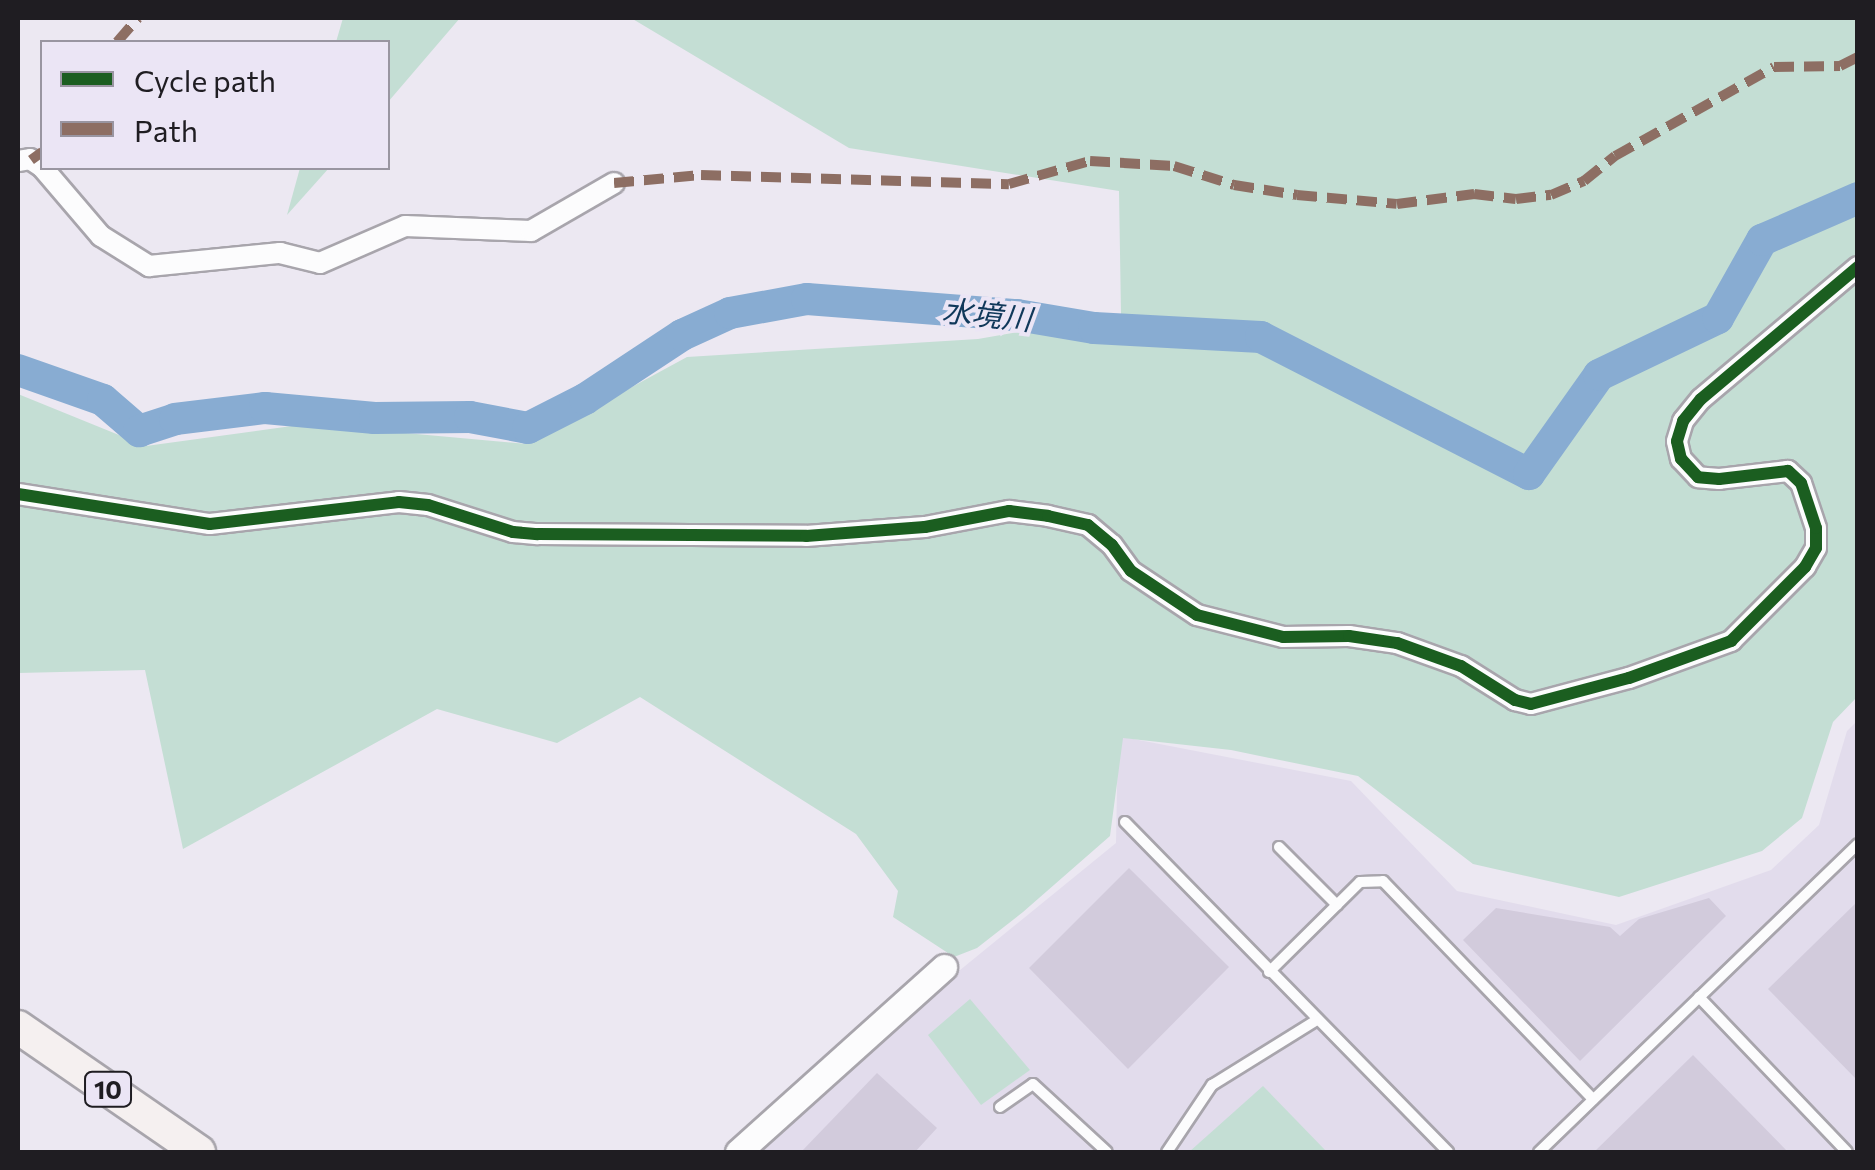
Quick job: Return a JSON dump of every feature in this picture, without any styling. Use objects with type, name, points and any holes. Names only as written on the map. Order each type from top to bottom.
[{"type":"main road","name":"10","points":[[18,1027],[199,1152]]},
{"type":"street","points":[[44,170],[102,236],[149,266],[280,253],[320,264],[404,226],[531,230],[614,184]]},
{"type":"street","points":[[18,494],[210,524],[399,502],[428,505],[512,532],[538,534],[806,536],[925,527],[1009,511],[1048,516],[1088,525],[1112,544],[1130,570],[1197,615],[1282,637],[1349,636],[1397,643],[1460,666],[1515,700],[1531,704],[1628,678],[1731,641],[1805,567],[1816,548],[1816,528],[1801,483],[1788,471],[1698,477],[1681,459],[1676,440],[1683,421],[1701,398],[1858,267]]},
{"type":"street","points":[[738,1152],[944,967]]},
{"type":"lane","points":[[1125,822],[1448,1152]]},
{"type":"lane","points":[[1539,1152],[1858,844]]},
{"type":"lane","points":[[1279,847],[1337,905]]},
{"type":"lane","points":[[1269,972],[1360,882],[1383,881],[1593,1099]]},
{"type":"lane","points":[[1699,997],[1847,1152]]},
{"type":"lane","points":[[1167,1152],[1212,1085],[1316,1020]]},
{"type":"lane","points":[[1000,1107],[1033,1084],[1107,1152]]},
{"type":"shaded area","points":[[1857,721],[1857,1152],[762,1152],[954,975],[1116,843],[1118,736],[1351,781],[1457,891],[1616,925],[1771,870],[1819,825],[1847,731]]},
{"type":"green space","points":[[343,18],[460,18],[390,100],[390,40],[337,40]]},
{"type":"green space","points":[[631,18],[1857,18],[1857,697],[1833,722],[1802,818],[1762,851],[1619,897],[1473,864],[1358,776],[1231,750],[1123,738],[1110,836],[977,948],[954,957],[893,917],[898,891],[856,834],[640,697],[557,743],[437,709],[183,849],[145,670],[18,673],[18,394],[146,446],[306,424],[527,444],[687,357],[978,339],[1121,314],[1119,191],[849,148]]},
{"type":"green space","points":[[299,170],[327,170],[287,215]]},
{"type":"green space","points":[[970,999],[1030,1070],[981,1105],[928,1035]]},
{"type":"green space","points":[[1263,1086],[1327,1152],[1189,1152]]},
{"type":"building","points":[[1129,868],[1229,967],[1128,1069],[1029,968]]},
{"type":"building","points":[[1709,898],[1726,916],[1580,1061],[1463,940],[1496,908],[1610,927],[1620,936],[1639,919]]},
{"type":"building","points":[[1858,901],[1858,1081],[1768,989]]},
{"type":"building","points":[[1693,1055],[1788,1152],[1594,1152]]},
{"type":"building","points":[[877,1073],[937,1128],[915,1152],[801,1152]]},
{"type":"waterway","name":"水境川","points":[[18,370],[103,400],[139,431],[175,419],[265,408],[375,418],[470,417],[528,428],[585,399],[682,335],[730,313],[807,299],[1017,315],[1094,328],[1261,337],[1529,474],[1599,375],[1718,318],[1762,240],[1858,198]]},
{"type":"marked path","points":[[119,40],[138,18]]},
{"type":"marked path","points":[[614,183],[701,175],[1009,184],[1090,161],[1174,166],[1234,185],[1397,204],[1474,194],[1516,199],[1551,195],[1584,181],[1615,156],[1774,67],[1840,66],[1858,57]]},
{"type":"marked path","points":[[31,160],[40,153]]},
{"type":"cycle path","points":[[18,494],[210,524],[399,502],[428,505],[513,532],[538,534],[806,536],[925,527],[1009,511],[1048,516],[1088,525],[1112,545],[1131,571],[1197,615],[1283,637],[1349,636],[1397,643],[1461,666],[1515,700],[1531,704],[1629,678],[1731,641],[1805,567],[1816,548],[1816,528],[1801,483],[1788,471],[1719,479],[1698,477],[1681,459],[1677,441],[1683,421],[1701,399],[1858,267]]}]
